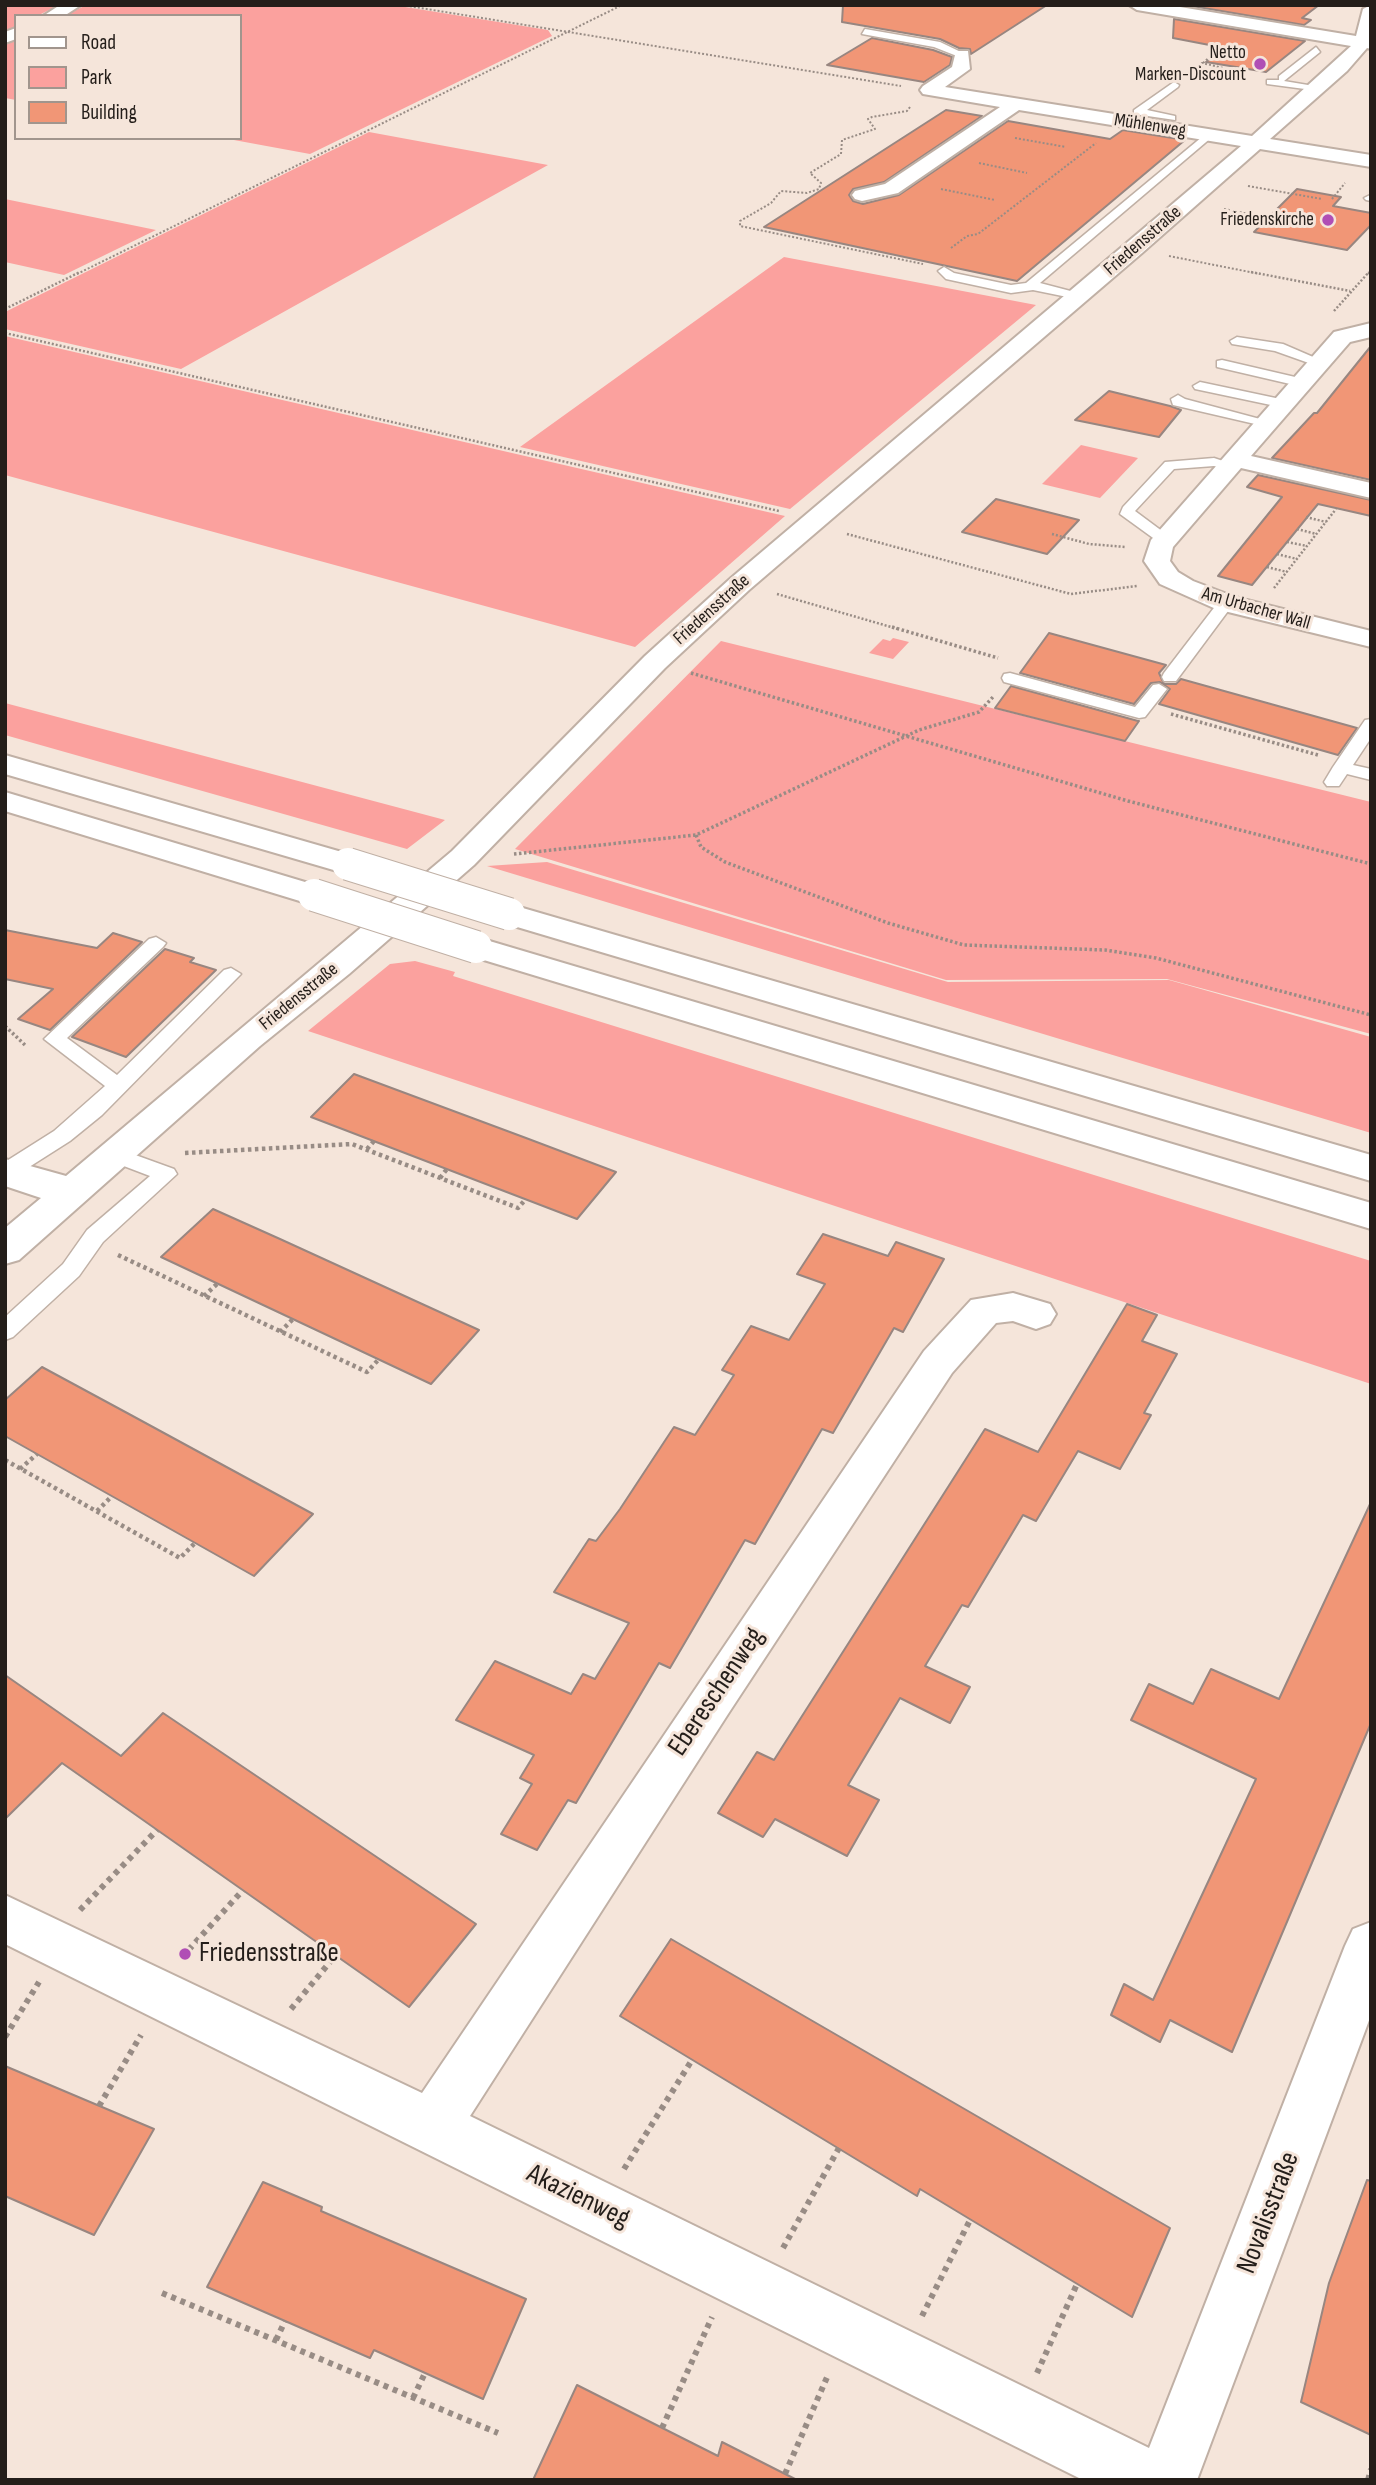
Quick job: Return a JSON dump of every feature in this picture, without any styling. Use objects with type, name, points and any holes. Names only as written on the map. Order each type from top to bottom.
[{"type":"main road","points":[[55,14],[73,5]]},
{"type":"main road","points":[[1137,5],[1367,44],[1371,9]]},
{"type":"main road","name":"Friedensstraße","points":[[5,1250],[116,1156],[248,1038],[337,967],[463,858],[655,662],[740,584],[1135,249],[1367,44]]},
{"type":"main road","points":[[929,90],[961,69],[962,55]]},
{"type":"main road","name":"Mühlenweg","points":[[929,90],[1371,161]]},
{"type":"main road","points":[[862,195],[891,189],[1016,104]]},
{"type":"main road","points":[[1169,578],[1157,561],[1163,543],[1342,337],[1366,330]]},
{"type":"main road","points":[[1234,463],[1362,489]]},
{"type":"main road","name":"Am Urbacher Wall","points":[[1169,578],[1226,603],[1371,639]]},
{"type":"main road","points":[[5,764],[1371,1168]]},
{"type":"main road","points":[[5,801],[477,947],[1371,1216]]},
{"type":"main road","points":[[6,1172],[42,1185],[75,1191]]},
{"type":"main road","name":"Ebereschenweg","points":[[432,2126],[711,1700],[938,1362],[985,1310],[1013,1307],[1036,1314]]},
{"type":"main road","name":"Akazienweg","points":[[39,1934],[599,2207],[1148,2480]]},
{"type":"main road","name":"Novalisstraße","points":[[1167,2480],[1364,1981]]},
{"type":"lane","points":[[865,32],[936,44],[962,55]]},
{"type":"lane","points":[[1317,50],[1277,79],[1319,87]]},
{"type":"lane","points":[[1171,118],[1138,112],[1174,85]]},
{"type":"lane","points":[[1035,286],[1032,282],[1208,135]]},
{"type":"lane","points":[[944,271],[950,276],[1011,289],[1035,286],[1078,297]]},
{"type":"lane","points":[[1237,341],[1278,347],[1320,363]]},
{"type":"lane","points":[[1222,365],[1303,383]]},
{"type":"lane","points":[[1200,386],[1276,414]]},
{"type":"lane","points":[[1178,399],[1178,402],[1276,414]]},
{"type":"lane","points":[[1163,543],[1128,514],[1128,510],[1170,464],[1234,463]]},
{"type":"lane","points":[[1009,669],[1139,713],[1226,603]]},
{"type":"lane","points":[[1371,724],[1340,770],[1371,775]]},
{"type":"lane","points":[[119,1086],[54,1039],[156,943]]},
{"type":"lane","points":[[6,1172],[62,1136],[119,1086],[231,974]]},
{"type":"lane","points":[[5,1331],[71,1270],[91,1242],[166,1174],[116,1156]]},
{"type":"path","points":[[402,5],[929,90]]},
{"type":"path","points":[[5,309],[622,5]]},
{"type":"path","points":[[1174,85],[1222,48],[1216,47],[1224,41]]},
{"type":"path","points":[[1202,63],[1232,70]]},
{"type":"path","points":[[977,131],[1066,147]]},
{"type":"path","points":[[940,156],[1027,173]]},
{"type":"path","points":[[1213,180],[1322,199]]},
{"type":"path","points":[[903,181],[995,200]]},
{"type":"path","points":[[1332,199],[1335,195]]},
{"type":"path","points":[[1217,208],[1249,214],[1242,221],[1262,225]]},
{"type":"path","points":[[1135,249],[1350,291]]},
{"type":"path","points":[[5,333],[813,521],[849,534],[1071,594],[1144,585],[1169,578]]},
{"type":"path","points":[[1257,611],[1326,522],[1362,489]]},
{"type":"path","points":[[1306,517],[1326,522]]},
{"type":"path","points":[[1297,529],[1316,534]]},
{"type":"path","points":[[1052,534],[1109,547],[1163,543]]},
{"type":"path","points":[[1287,542],[1307,546]]},
{"type":"path","points":[[1277,554],[1297,559]]},
{"type":"path","points":[[1267,567],[1287,572]]},
{"type":"path","points":[[463,858],[696,835],[905,737],[979,712],[1009,669],[950,644],[740,584]]},
{"type":"path","points":[[950,644],[956,638]]},
{"type":"path","points":[[655,662],[1128,802],[1371,864]]},
{"type":"path","points":[[1144,707],[1278,744],[1340,770]]},
{"type":"path","points":[[1202,723],[1206,717]]},
{"type":"path","points":[[1278,744],[1281,738]]},
{"type":"path","points":[[696,835],[701,847],[725,862],[888,923],[964,945],[1011,949],[1105,950],[1156,958],[1371,1015]]},
{"type":"path","points":[[367,1149],[374,1141]]},
{"type":"path","points":[[180,1153],[352,1144],[518,1208],[525,1200]]},
{"type":"path","points":[[440,1178],[447,1169]]},
{"type":"path","points":[[91,1242],[367,1372],[379,1359]]},
{"type":"path","points":[[204,1296],[217,1284]]},
{"type":"path","points":[[280,1332],[293,1319]]},
{"type":"path","points":[[20,1469],[37,1454]]},
{"type":"path","points":[[5,1460],[180,1558],[195,1543]]},
{"type":"path","points":[[97,1511],[112,1496]]},
{"type":"path","points":[[5,2037],[39,1934],[157,1829]]},
{"type":"path","points":[[99,2106],[159,1992],[243,1890]]},
{"type":"path","points":[[262,2043],[335,1956]]},
{"type":"path","points":[[599,2207],[692,2060]]},
{"type":"path","points":[[662,2428],[746,2280],[839,2148]]},
{"type":"path","points":[[901,2357],[970,2220]]},
{"type":"path","points":[[1018,2414],[1077,2284]]},
{"type":"path","points":[[162,2293],[498,2433]]},
{"type":"path","points":[[276,2340],[285,2321]]},
{"type":"path","points":[[785,2474],[848,2331]]},
{"type":"path","points":[[413,2398],[425,2373]]},
{"type":"path","points":[[1368,2480],[1371,2469]]},
{"type":"green space","points":[[5,5],[59,5],[41,14],[14,14],[14,27],[5,31]]},
{"type":"green space","points":[[86,5],[393,5],[548,30],[552,36],[310,154],[234,140],[242,140],[242,14],[69,14]]},
{"type":"green space","points":[[14,41],[14,100],[5,98],[5,45]]},
{"type":"green space","points":[[369,132],[548,165],[181,369],[5,329],[5,312]]},
{"type":"green space","points":[[5,199],[156,230],[64,275],[5,262]]},
{"type":"green space","points":[[784,257],[1036,305],[790,509],[520,447]]},
{"type":"green space","points":[[5,336],[785,516],[635,647],[5,475]]},
{"type":"green space","points":[[1081,445],[1138,458],[1100,498],[1042,484]]},
{"type":"green space","points":[[893,638],[909,642],[893,659],[869,653],[883,639],[890,641]]},
{"type":"green space","points":[[721,641],[1371,802],[1371,1034],[1167,979],[946,980],[515,849]]},
{"type":"green space","points":[[5,703],[445,820],[407,849],[5,735]]},
{"type":"green space","points":[[547,862],[948,982],[1169,980],[1371,1037],[1371,1133],[487,866]]},
{"type":"green space","points":[[415,961],[455,972],[453,976],[1371,1261],[1371,1384],[308,1031],[390,964]]},
{"type":"building","points":[[843,5],[1047,5],[971,54],[970,49],[959,48],[940,39],[842,22]]},
{"type":"building","points":[[1186,5],[1319,5],[1302,18],[1311,20],[1304,25]]},
{"type":"building","points":[[1174,19],[1305,41],[1266,72],[1206,62],[1225,48],[1173,38]]},
{"type":"building","points":[[872,38],[933,50],[952,57],[950,65],[924,82],[827,65]]},
{"type":"building","points":[[946,110],[982,116],[884,182],[853,189],[849,195],[853,201],[863,204],[899,195],[1008,121],[1110,139],[1123,130],[1185,140],[1017,281],[764,227]]},
{"type":"building","points":[[1297,189],[1341,197],[1333,206],[1371,213],[1371,225],[1347,250],[1254,232]]},
{"type":"building","points":[[1371,346],[1371,480],[1272,458],[1314,413],[1317,413]]},
{"type":"building","points":[[1109,391],[1181,410],[1159,437],[1075,420]]},
{"type":"building","points":[[1258,475],[1371,500],[1371,516],[1318,504],[1252,585],[1218,576],[1282,497],[1247,487]]},
{"type":"building","points":[[996,499],[1079,520],[1047,554],[962,532]]},
{"type":"building","points":[[1049,633],[1166,665],[1159,673],[1164,684],[1176,684],[1181,679],[1357,728],[1338,755],[1159,704],[1170,689],[1160,682],[1151,683],[1134,704],[1020,673]]},
{"type":"building","points":[[1011,686],[1139,721],[1125,741],[995,708]]},
{"type":"building","points":[[5,930],[97,948],[113,933],[142,942],[50,1030],[18,1019],[53,989],[5,979]]},
{"type":"building","points":[[165,949],[194,958],[190,962],[216,970],[126,1057],[72,1037]]},
{"type":"building","points":[[354,1074],[616,1172],[577,1219],[311,1117]]},
{"type":"building","points":[[213,1209],[479,1330],[431,1384],[161,1257]]},
{"type":"building","points":[[823,1234],[888,1256],[896,1242],[944,1259],[903,1332],[894,1328],[833,1433],[822,1429],[755,1544],[745,1540],[670,1668],[659,1663],[576,1803],[568,1800],[537,1850],[501,1834],[532,1784],[520,1778],[534,1755],[456,1720],[495,1661],[571,1694],[583,1674],[595,1679],[629,1623],[554,1592],[589,1539],[596,1541],[620,1509],[674,1427],[695,1435],[734,1375],[722,1370],[751,1326],[789,1340],[825,1284],[797,1274]]},
{"type":"building","points":[[1127,1304],[1157,1315],[1142,1341],[1177,1354],[1144,1413],[1151,1415],[1120,1469],[1078,1451],[1036,1521],[1023,1515],[968,1607],[962,1605],[925,1666],[970,1687],[950,1723],[900,1698],[848,1785],[879,1800],[847,1856],[775,1819],[763,1837],[718,1813],[757,1752],[774,1760],[985,1429],[1038,1452]]},
{"type":"building","points":[[42,1367],[313,1514],[254,1576],[5,1436],[5,1400]]},
{"type":"building","points":[[1371,1502],[1371,1723],[1232,2052],[1170,2020],[1160,2042],[1111,2015],[1124,1984],[1153,2000],[1256,1779],[1131,1720],[1149,1684],[1193,1704],[1211,1669],[1279,1699]]},
{"type":"building","points":[[5,1675],[121,1756],[163,1713],[476,1924],[409,2007],[62,1763],[5,1819]]},
{"type":"building","points":[[671,1939],[1170,2228],[1132,2317],[920,2189],[917,2196],[620,2016]]},
{"type":"building","points":[[5,2066],[154,2129],[94,2235],[5,2196]]},
{"type":"building","points":[[1367,2180],[1371,2181],[1371,2435],[1301,2402],[1329,2283]]},
{"type":"building","points":[[263,2182],[322,2207],[321,2211],[526,2299],[483,2399],[374,2350],[370,2358],[207,2287]]},
{"type":"building","points":[[577,2385],[718,2456],[722,2442],[797,2480],[533,2480]]},
{"type":"place","name":"Netto Marken-Discount","points":[[1260,64]]},
{"type":"place","name":"Friedenskirche","points":[[1328,220]]},
{"type":"place","name":"Friedensstraße","points":[[185,1954]]}]
